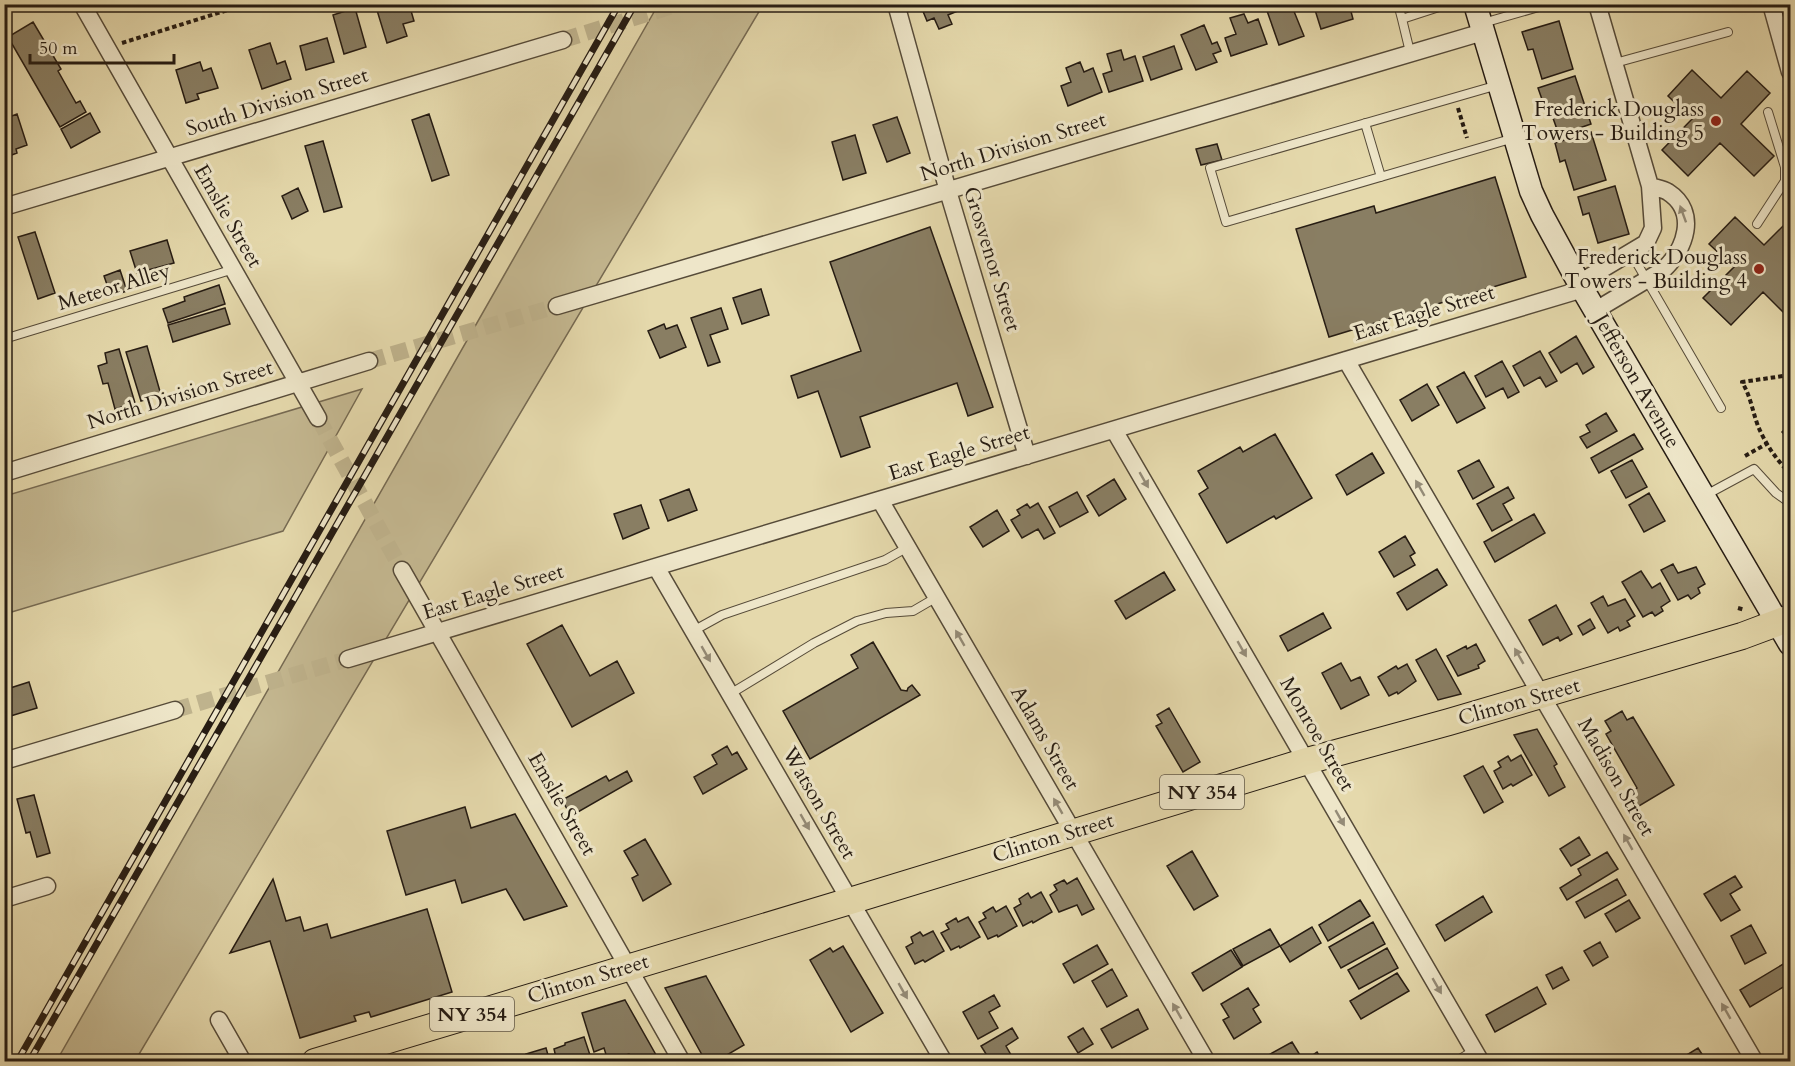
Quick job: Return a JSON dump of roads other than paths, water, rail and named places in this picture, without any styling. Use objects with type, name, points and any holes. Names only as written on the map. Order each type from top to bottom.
[{"type":"main road","name":"Clinton Street","points":[[315,1062],[1306,761],[1742,636],[1786,628]]},
{"type":"street","name":"Emslie Street","points":[[82,4],[318,418]]},
{"type":"street","name":"Grosvenor Street","points":[[896,4],[948,191],[1027,456]]},
{"type":"street","name":"East Eagle Street","points":[[348,659],[1346,360],[1581,286],[1646,243],[1653,228],[1650,186],[1597,4]]},
{"type":"street","points":[[1771,4],[1791,72]]},
{"type":"street","name":"North Division Street","points":[[556,306],[1410,52],[1479,20]]},
{"type":"street","name":"Jefferson Avenue","points":[[1479,20],[1535,202],[1581,286],[1704,496],[1786,628]]},
{"type":"street","name":"South Division Street","points":[[4,207],[563,40]]},
{"type":"street","points":[[1596,310],[1671,263],[1680,249],[1686,231],[1684,213],[1676,199],[1667,191],[1650,186]]},
{"type":"street","name":"Madison Street","points":[[1346,360],[1755,1062]]},
{"type":"street","name":"North Division Street","points":[[4,473],[369,361]]},
{"type":"street","name":"Monroe Street","points":[[1114,430],[1478,1056]]},
{"type":"street","name":"Adams Street","points":[[880,500],[1207,1062]]},
{"type":"street","name":"Watson Street","points":[[656,567],[944,1062]]},
{"type":"street","name":"Emslie Street","points":[[402,570],[682,1062]]},
{"type":"street","points":[[4,761],[175,710]]},
{"type":"street","points":[[4,899],[47,886]]},
{"type":"street","points":[[219,1020],[243,1062]]},
{"type":"lane","points":[[1398,4],[1410,52]]},
{"type":"lane","points":[[1402,19],[1439,7],[1438,4]]},
{"type":"lane","points":[[1479,20],[1549,4]]},
{"type":"lane","points":[[1615,63],[1728,32]]},
{"type":"lane","points":[[1499,85],[1210,168],[1226,222],[1515,138]]},
{"type":"lane","points":[[1756,224],[1776,191],[1785,181],[1788,166],[1768,112]]},
{"type":"lane","points":[[1365,123],[1381,177]]},
{"type":"lane","points":[[1631,253],[1721,408]]},
{"type":"lane","name":"Meteor Alley","points":[[4,339],[234,269]]},
{"type":"lane","points":[[1704,496],[1754,469],[1776,493],[1791,503]]},
{"type":"lane","points":[[693,631],[722,615],[885,560],[908,547]]},
{"type":"lane","points":[[730,694],[814,643],[856,621],[886,613],[913,611],[937,597]]},
{"type":"lane","points":[[1455,1062],[1478,1056]]},
{"type":"tunnel","points":[[563,40],[679,4]]},
{"type":"tunnel","points":[[369,361],[557,306]]},
{"type":"tunnel","points":[[318,418],[402,570]]},
{"type":"tunnel","points":[[175,710],[348,659]]},
{"type":"railway","points":[[17,1062],[619,4]]},
{"type":"railway","points":[[29,1062],[635,4]]},
{"type":"place","name":"Frederick Douglass Towers - Building 5","points":[[1716,121]]},
{"type":"place","name":"Frederick Douglass Towers - Building 4","points":[[1759,269]]}]
